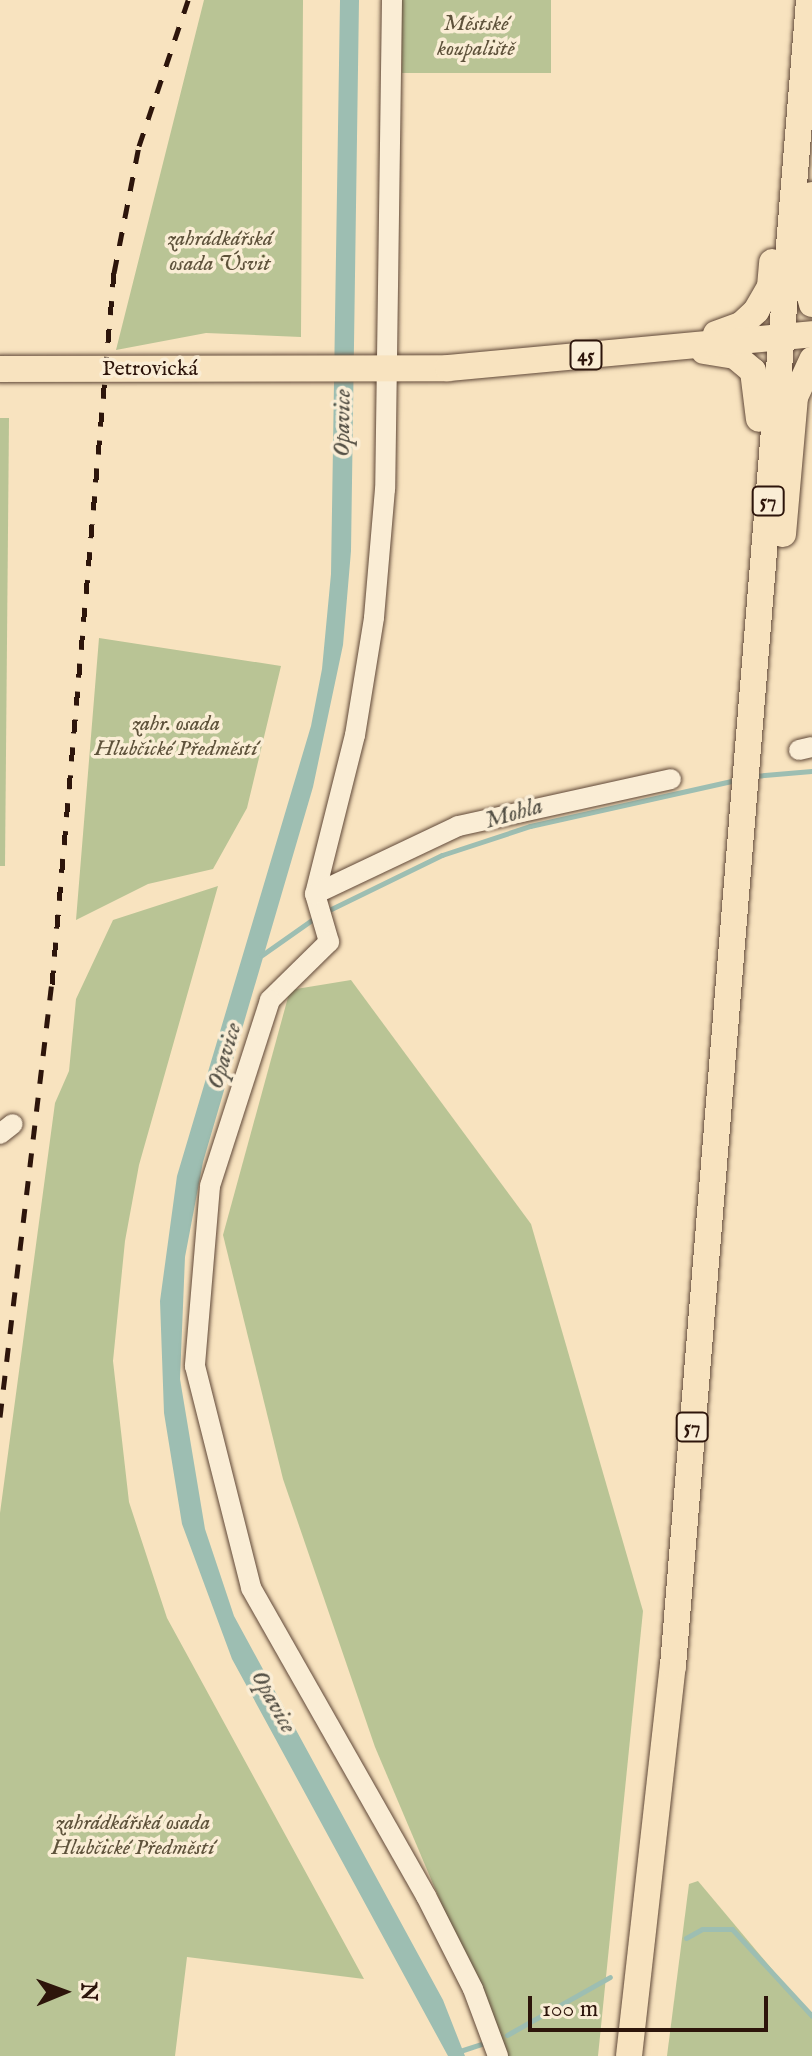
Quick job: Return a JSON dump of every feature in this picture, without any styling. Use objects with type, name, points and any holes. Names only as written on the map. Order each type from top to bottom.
[{"type":"main road","name":"57","points":[[629,2056],[668,1713],[809,0]]},
{"type":"main road","points":[[806,41],[812,125]]},
{"type":"main road","points":[[644,349],[729,331],[763,302],[806,41]]},
{"type":"main road","points":[[812,195],[805,278],[812,304]]},
{"type":"main road","name":"45","points":[[384,370],[812,334]]},
{"type":"main road","points":[[644,349],[726,353],[746,364],[758,382],[754,667]]},
{"type":"main road","points":[[754,667],[781,545],[795,397],[812,360]]},
{"type":"main road","name":"Petrovická","points":[[0,369],[384,370]]},
{"type":"street","points":[[392,0],[384,370],[374,618],[355,735],[315,900],[329,942],[270,1000],[210,1186],[195,1366],[251,1588],[426,1896],[498,2056]]},
{"type":"street","points":[[315,900],[458,826],[671,779]]},
{"type":"green space","name":"zahrádkářská osada Úsvit","points":[[204,0],[303,0],[301,337],[206,333],[116,350]]},
{"type":"green space","name":"Městské koupaliště","points":[[401,0],[551,0],[551,73],[402,73]]},
{"type":"green space","points":[[0,418],[9,418],[5,866],[0,866]]},
{"type":"green space","name":"zahr. osada Hlubčické Předměstí","points":[[99,638],[281,666],[247,808],[213,869],[148,884],[76,920]]},
{"type":"green space","name":"zahrádkářská osada Hlubčické Předměstí","points":[[218,886],[139,1165],[125,1241],[113,1361],[129,1502],[167,1618],[364,1979],[187,1957],[175,2056],[0,2056],[0,1513],[55,1103],[69,1071],[76,999],[113,920]]},
{"type":"green space","points":[[351,980],[531,1224],[643,1611],[598,2056],[506,2056],[375,1747],[283,1479],[223,1235],[290,990]]},
{"type":"green space","points":[[698,1881],[812,2017],[812,2056],[667,2056],[689,1884]]},
{"type":"water","name":"Opavice","points":[[340,0],[359,0],[351,551],[343,645],[313,787],[203,1162],[185,1257],[180,1379],[205,1529],[234,1616],[443,2000],[465,2056],[448,2056],[232,1659],[182,1524],[164,1413],[160,1301],[177,1176],[311,726],[322,669],[331,574]]},
{"type":"waterway","name":"Mohla","points":[[754,776],[812,771]]},
{"type":"waterway","points":[[325,912],[442,855],[530,826],[736,780]]},
{"type":"waterway","name":"Mohla","points":[[262,955],[316,917]]},
{"type":"waterway","points":[[686,1938],[702,1929],[732,1929],[812,2016]]},
{"type":"waterway","points":[[507,2035],[610,1977]]},
{"type":"waterway","points":[[460,2051],[481,2044]]},
{"type":"railway","points":[[0,1417],[52,984],[114,273],[139,146],[188,0]]}]
